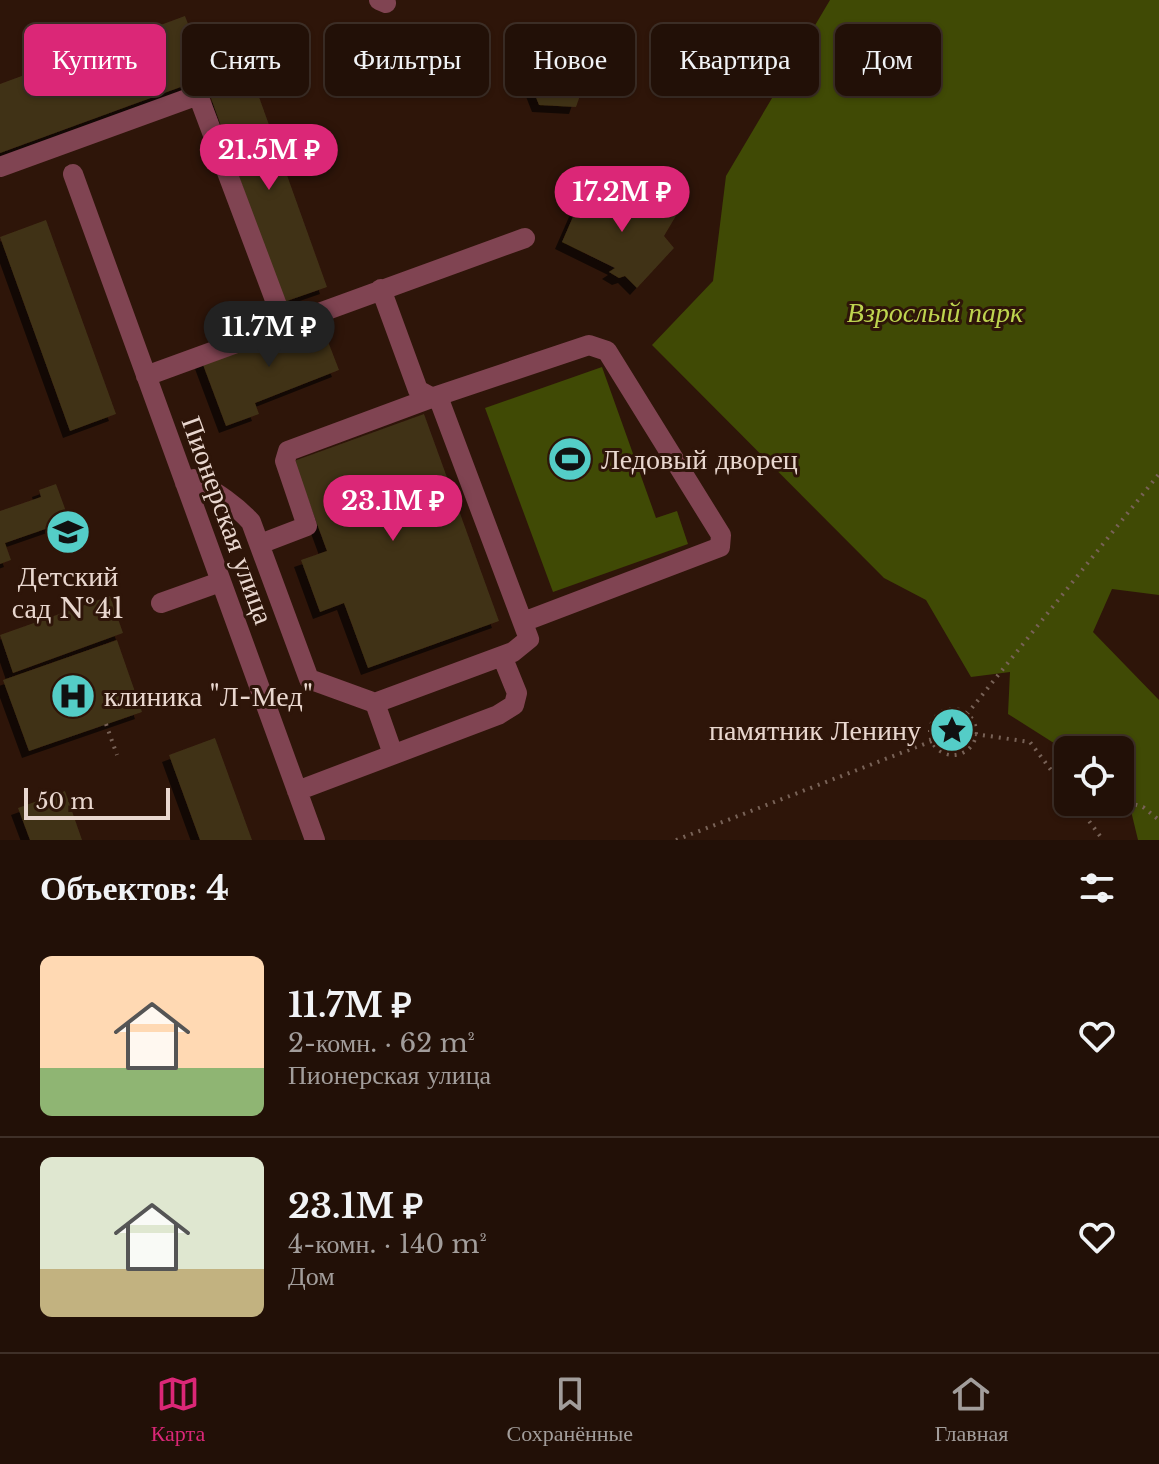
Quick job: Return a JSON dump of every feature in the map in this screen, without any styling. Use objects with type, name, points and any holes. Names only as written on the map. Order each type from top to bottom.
[{"type":"street","points":[[0,167],[198,95],[284,324]]},
{"type":"street","name":"Пионерская улица","points":[[73,174],[315,840]]},
{"type":"street","points":[[146,376],[525,238]]},
{"type":"street","points":[[185,483],[194,479],[241,510],[251,522],[309,679],[375,703],[513,652],[529,639],[440,402],[418,390],[381,289]]},
{"type":"street","points":[[260,544],[307,526],[285,461],[288,451],[431,398],[589,345],[607,351],[721,535],[720,547],[523,622]]},
{"type":"street","points":[[161,603],[220,582]]},
{"type":"street","points":[[297,791],[498,715],[514,705],[517,693],[502,656]]},
{"type":"street","points":[[375,703],[393,754]]},
{"type":"path","points":[[967,714],[1159,474]]},
{"type":"path","points":[[953,709],[967,714],[975,727],[975,734],[969,747],[956,754],[942,751],[932,741],[931,726],[939,714],[953,709]]},
{"type":"path","points":[[106,724],[117,755]]},
{"type":"path","points":[[975,734],[1030,742],[1054,774]]},
{"type":"path","points":[[676,840],[932,741]]},
{"type":"path","points":[[1134,804],[1143,807],[1159,820]]},
{"type":"path","points":[[1085,816],[1103,840]]},
{"type":"green space","name":"Взрослый парк","points":[[830,0],[1159,0],[1159,595],[1112,589],[1093,632],[1159,700],[1159,840],[1138,840],[1132,816],[1134,736],[1054,736],[1054,743],[1008,714],[1010,672],[971,677],[926,600],[884,578],[652,345],[713,281],[726,176],[773,96],[819,96],[819,24],[816,24]]},
{"type":"green space","name":"Ледовый дворец","points":[[602,367],[656,518],[677,511],[688,544],[553,592],[485,408]]},
{"type":"building","points":[[185,16],[188,24],[182,24],[182,86],[166,92],[166,24],[163,24]]},
{"type":"building","points":[[24,75],[24,96],[156,96],[0,153],[0,84]]},
{"type":"building","points":[[259,96],[327,287],[284,302],[211,98]]},
{"type":"building","points":[[535,96],[580,96],[576,107],[539,105]]},
{"type":"building","points":[[617,188],[677,214],[664,236],[674,248],[637,288],[625,276],[619,278],[609,272],[615,268],[562,242],[583,194],[607,205]]},
{"type":"building","points":[[46,220],[116,414],[70,431],[0,237]]},
{"type":"building","points":[[319,318],[339,370],[255,403],[259,414],[226,426],[202,362]]},
{"type":"building","points":[[424,414],[499,621],[368,668],[344,603],[320,612],[301,560],[327,551],[294,461]]},
{"type":"building","points":[[56,484],[75,536],[60,542],[54,526],[5,543],[11,560],[0,564],[0,511],[41,497],[39,490]]},
{"type":"building","points":[[110,596],[123,633],[13,673],[0,635]]},
{"type":"building","name":"клиника \"Л-Мед\"","points":[[117,640],[142,712],[29,751],[3,680]]},
{"type":"building","points":[[215,738],[252,840],[200,840],[169,755]]},
{"type":"building","points":[[65,791],[82,840],[30,840],[18,808]]},
{"type":"place","name":"Ледовый дворец","points":[[570,459]]},
{"type":"place","name":"Детский сад №41","points":[[68,532]]},
{"type":"place","name":"клиника \"Л-Мед\"","points":[[73,696]]},
{"type":"place","name":"памятник Ленину","points":[[952,730]]}]
